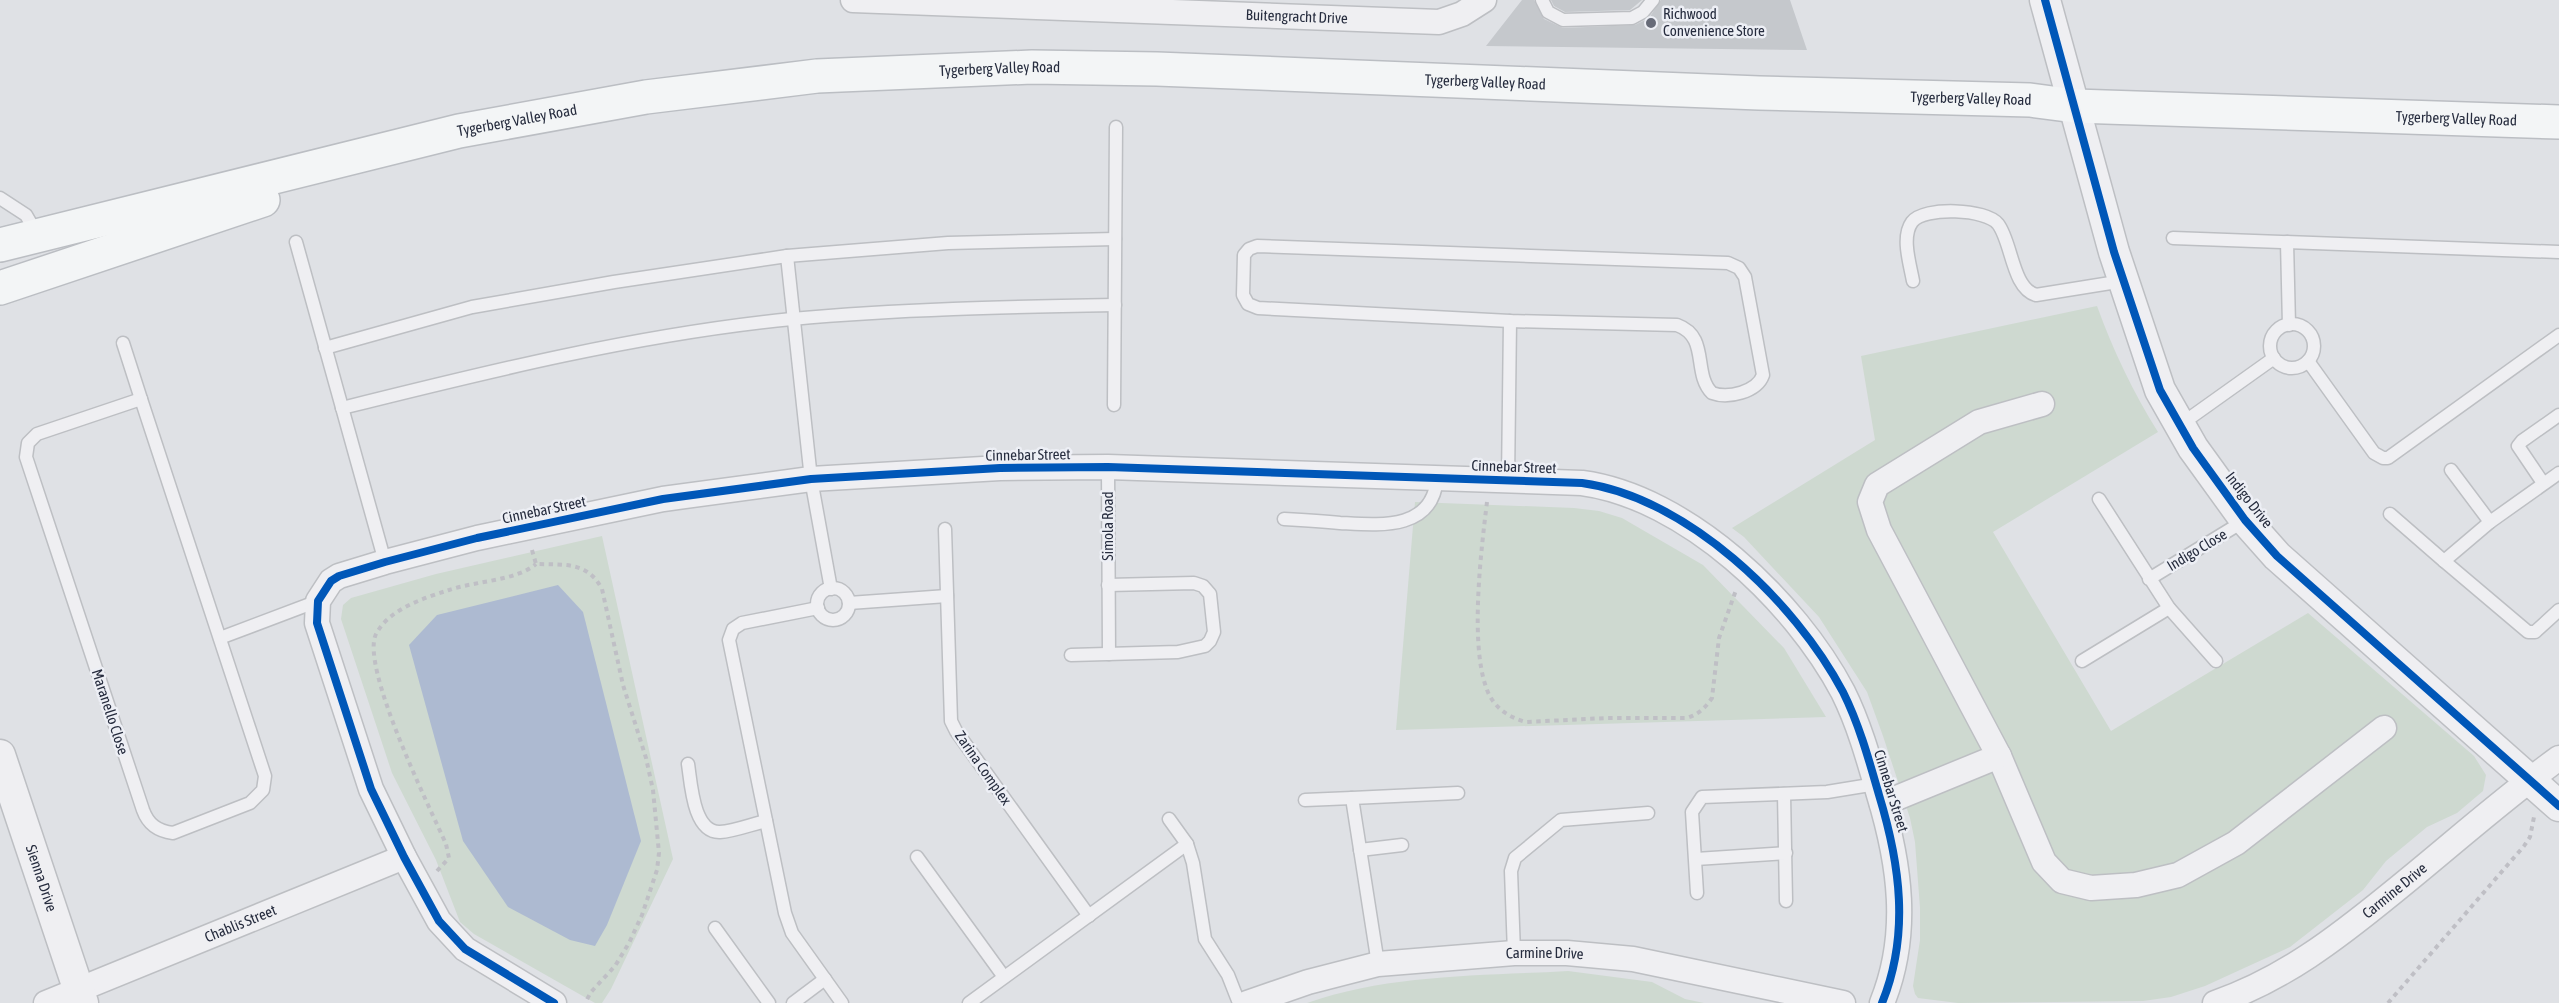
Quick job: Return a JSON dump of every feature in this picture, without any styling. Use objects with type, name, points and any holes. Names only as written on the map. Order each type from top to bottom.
[{"type":"main road","name":"Tygerberg Valley Road","points":[[0,245],[459,131],[646,98],[817,76],[1032,67],[1157,69],[1759,93],[2030,100],[2075,106],[2559,122]]},
{"type":"main road","name":"Tygerberg Valley Road","points":[[0,288],[265,199],[419,141]]},
{"type":"street","name":"Buitengracht Drive","points":[[853,0],[1439,21],[1462,14],[1484,0]]},
{"type":"street","name":"Indigo Drive","points":[[2045,0],[2123,281],[2160,390],[2179,425],[2245,520],[2277,556],[2326,602],[2530,780],[2547,808]]},
{"type":"street","points":[[2042,404],[1979,422],[1877,485],[1870,502],[1879,530],[1999,756],[2044,862],[2062,881],[2091,888],[2136,885],[2178,875],[2236,843],[2384,729]]},
{"type":"street","name":"Cinnebar Street","points":[[318,601],[325,588],[339,576],[477,538],[663,499],[811,479],[1000,468],[1108,467],[1582,483],[1621,491],[1672,516],[1721,548],[1755,578],[1788,614],[1833,676],[1851,710],[1879,794],[1896,855],[1898,951],[1882,1003]]},
{"type":"street","points":[[318,601],[316,623],[371,789],[404,857],[439,921],[451,937],[465,949],[554,1003]]},
{"type":"street","name":"Sienna Drive","points":[[0,755],[81,997]]},
{"type":"street","points":[[1879,794],[1999,756]]},
{"type":"street","name":"Carmine Drive","points":[[2216,1003],[2258,994],[2354,924],[2559,758]]},
{"type":"street","name":"Chablis Street","points":[[46,1003],[81,997],[404,857]]},
{"type":"street","name":"Carmine Drive","points":[[1247,1003],[1308,982],[1378,964],[1514,953],[1567,952],[1632,958],[1843,1003]]},
{"type":"lane","points":[[1542,0],[1548,12],[1563,20],[1632,18],[1643,12],[1653,0]]},
{"type":"lane","points":[[1114,405],[1116,127]]},
{"type":"lane","points":[[0,198],[26,215],[38,236]]},
{"type":"lane","points":[[1913,281],[1906,234],[1916,218],[1935,211],[1987,215],[1996,221],[2005,237],[2022,285],[2031,294],[2123,281]]},
{"type":"lane","points":[[2173,238],[2559,252]]},
{"type":"lane","points":[[325,348],[472,307],[614,282],[787,256],[948,243],[1115,239]]},
{"type":"lane","points":[[296,242],[385,562]]},
{"type":"lane","points":[[2287,242],[2289,325]]},
{"type":"lane","points":[[1257,246],[1728,263],[1739,268],[1745,277],[1763,375],[1759,385],[1749,390],[1720,395],[1712,393],[1706,385],[1696,340],[1688,330],[1677,325],[1510,321],[1258,308],[1248,304],[1243,294],[1244,255],[1257,246]]},
{"type":"lane","points":[[787,256],[811,479],[831,589]]},
{"type":"lane","points":[[342,408],[421,388],[646,340],[792,319],[980,308],[1115,305]]},
{"type":"lane","points":[[1508,480],[1510,321]]},
{"type":"lane","points":[[2289,325],[2303,327],[2312,338],[2313,352],[2308,361],[2299,367],[2284,367],[2274,358],[2270,344],[2272,337],[2282,327],[2289,325]]},
{"type":"lane","points":[[2308,361],[2374,453],[2388,458],[2559,335]]},
{"type":"lane","name":"Maranello Close","points":[[123,343],[264,769],[265,783],[257,797],[179,832],[166,832],[152,825],[143,810],[26,457],[28,444],[37,434],[141,399]]},
{"type":"lane","points":[[2179,425],[2274,358]]},
{"type":"lane","points":[[2543,483],[2518,446],[2559,415]]},
{"type":"lane","name":"Simola Road","points":[[1108,467],[1109,654]]},
{"type":"lane","points":[[2451,470],[2490,522]]},
{"type":"lane","points":[[2444,561],[2490,522],[2559,473]]},
{"type":"lane","points":[[1284,519],[1375,525],[1398,523],[1414,517],[1427,508],[1436,488],[1437,479]]},
{"type":"lane","name":"Indigo Close","points":[[2099,499],[2169,608],[2216,661]]},
{"type":"lane","points":[[2390,514],[2528,632],[2535,632],[2559,610]]},
{"type":"lane","name":"Indigo Close","points":[[2149,579],[2245,520]]},
{"type":"lane","name":"Zarina Complex","points":[[945,529],[951,721],[1089,916]]},
{"type":"lane","points":[[1071,655],[1196,650],[1210,641],[1214,632],[1210,594],[1203,585],[1194,583],[1108,585]]},
{"type":"lane","points":[[831,589],[843,592],[849,603],[847,612],[835,620],[821,615],[818,608],[820,596],[831,589]]},
{"type":"lane","points":[[849,603],[947,596]]},
{"type":"lane","points":[[220,638],[318,601]]},
{"type":"lane","points":[[818,608],[742,623],[733,628],[729,640],[785,913],[792,933],[842,1003]]},
{"type":"lane","points":[[2082,661],[2169,608]]},
{"type":"lane","points":[[688,764],[697,814],[702,824],[718,832],[766,821]]},
{"type":"lane","points":[[1697,893],[1692,812],[1702,797],[1827,792],[1879,794]]},
{"type":"lane","points":[[1305,800],[1458,793]]},
{"type":"lane","points":[[1784,794],[1786,901]]},
{"type":"lane","points":[[1352,798],[1378,964]]},
{"type":"lane","points":[[1514,953],[1511,871],[1515,858],[1561,820],[1648,813]]},
{"type":"lane","points":[[1169,819],[1187,844],[1197,883],[1199,916],[1205,939],[1228,975],[1239,1003]]},
{"type":"lane","points":[[969,1003],[1187,844]]},
{"type":"lane","points":[[1360,850],[1402,845]]},
{"type":"lane","points":[[1696,859],[1786,853]]},
{"type":"lane","points":[[917,857],[1004,977]]},
{"type":"lane","points":[[715,928],[769,1003]]},
{"type":"lane","points":[[793,1003],[825,979]]},
{"type":"path","points":[[1487,500],[1478,636],[1483,676],[1491,698],[1498,707],[1515,719],[1526,722],[1695,716],[1707,706],[1712,698],[1719,638],[1737,589]]},
{"type":"path","points":[[531,546],[536,564]]},
{"type":"path","points":[[436,871],[449,858],[446,844],[392,718],[377,674],[374,654],[375,636],[385,622],[422,600],[480,581],[519,574],[536,564],[581,568],[595,576],[602,589],[623,685],[646,758],[653,789],[659,837],[657,870],[642,915],[615,966],[591,992],[585,1003]]},
{"type":"path","points":[[2388,1003],[2524,846],[2547,808]]},
{"type":"shaded area","points":[[2097,306],[2124,370],[2158,432],[1993,532],[2111,731],[2308,613],[2474,756],[2486,775],[2483,791],[2457,813],[2427,827],[2386,861],[2363,890],[2290,947],[2205,986],[2171,997],[2143,1001],[1958,1003],[1918,998],[1913,986],[1920,940],[1915,842],[1910,818],[1867,692],[1819,617],[1744,537],[1732,528],[1875,440],[1861,356]]},
{"type":"shaded area","points":[[1415,502],[1574,508],[1599,511],[1622,518],[1703,565],[1784,648],[1826,717],[1396,730]]},
{"type":"shaded area","points":[[602,536],[673,859],[611,989],[602,1003],[595,1003],[474,934],[460,922],[436,860],[392,773],[341,619],[343,605],[351,598],[436,574]]},
{"type":"shaded area","points":[[1568,971],[1652,982],[1685,999],[1704,1003],[1307,1003],[1371,986],[1403,981]]},
{"type":"water","points":[[558,585],[583,612],[641,841],[607,925],[595,946],[570,940],[508,907],[463,841],[409,645],[437,615]]},
{"type":"building","name":"Richwood Convenience Store","points":[[1522,0],[1534,0],[1544,19],[1563,28],[1635,25],[1649,18],[1661,0],[1790,0],[1807,50],[1486,46]]},
{"type":"building","points":[[1551,0],[1642,0],[1630,10],[1565,12],[1554,6]]},
{"type":"cycle path","points":[[2045,0],[2114,252],[2160,390],[2193,448],[2245,520],[2277,556],[2559,806]]},
{"type":"cycle path","points":[[554,1003],[465,949],[439,921],[404,857],[371,789],[317,623],[318,601],[331,581],[339,576],[385,562],[477,538],[663,499],[811,479],[1000,468],[1108,467],[1582,483],[1621,492],[1660,509],[1698,531],[1734,559],[1797,623],[1822,657],[1843,692],[1854,717],[1886,821],[1897,873],[1899,925],[1891,977],[1882,1003]]},
{"type":"place","name":"Richwood Convenience Store","points":[[1651,23]]}]
